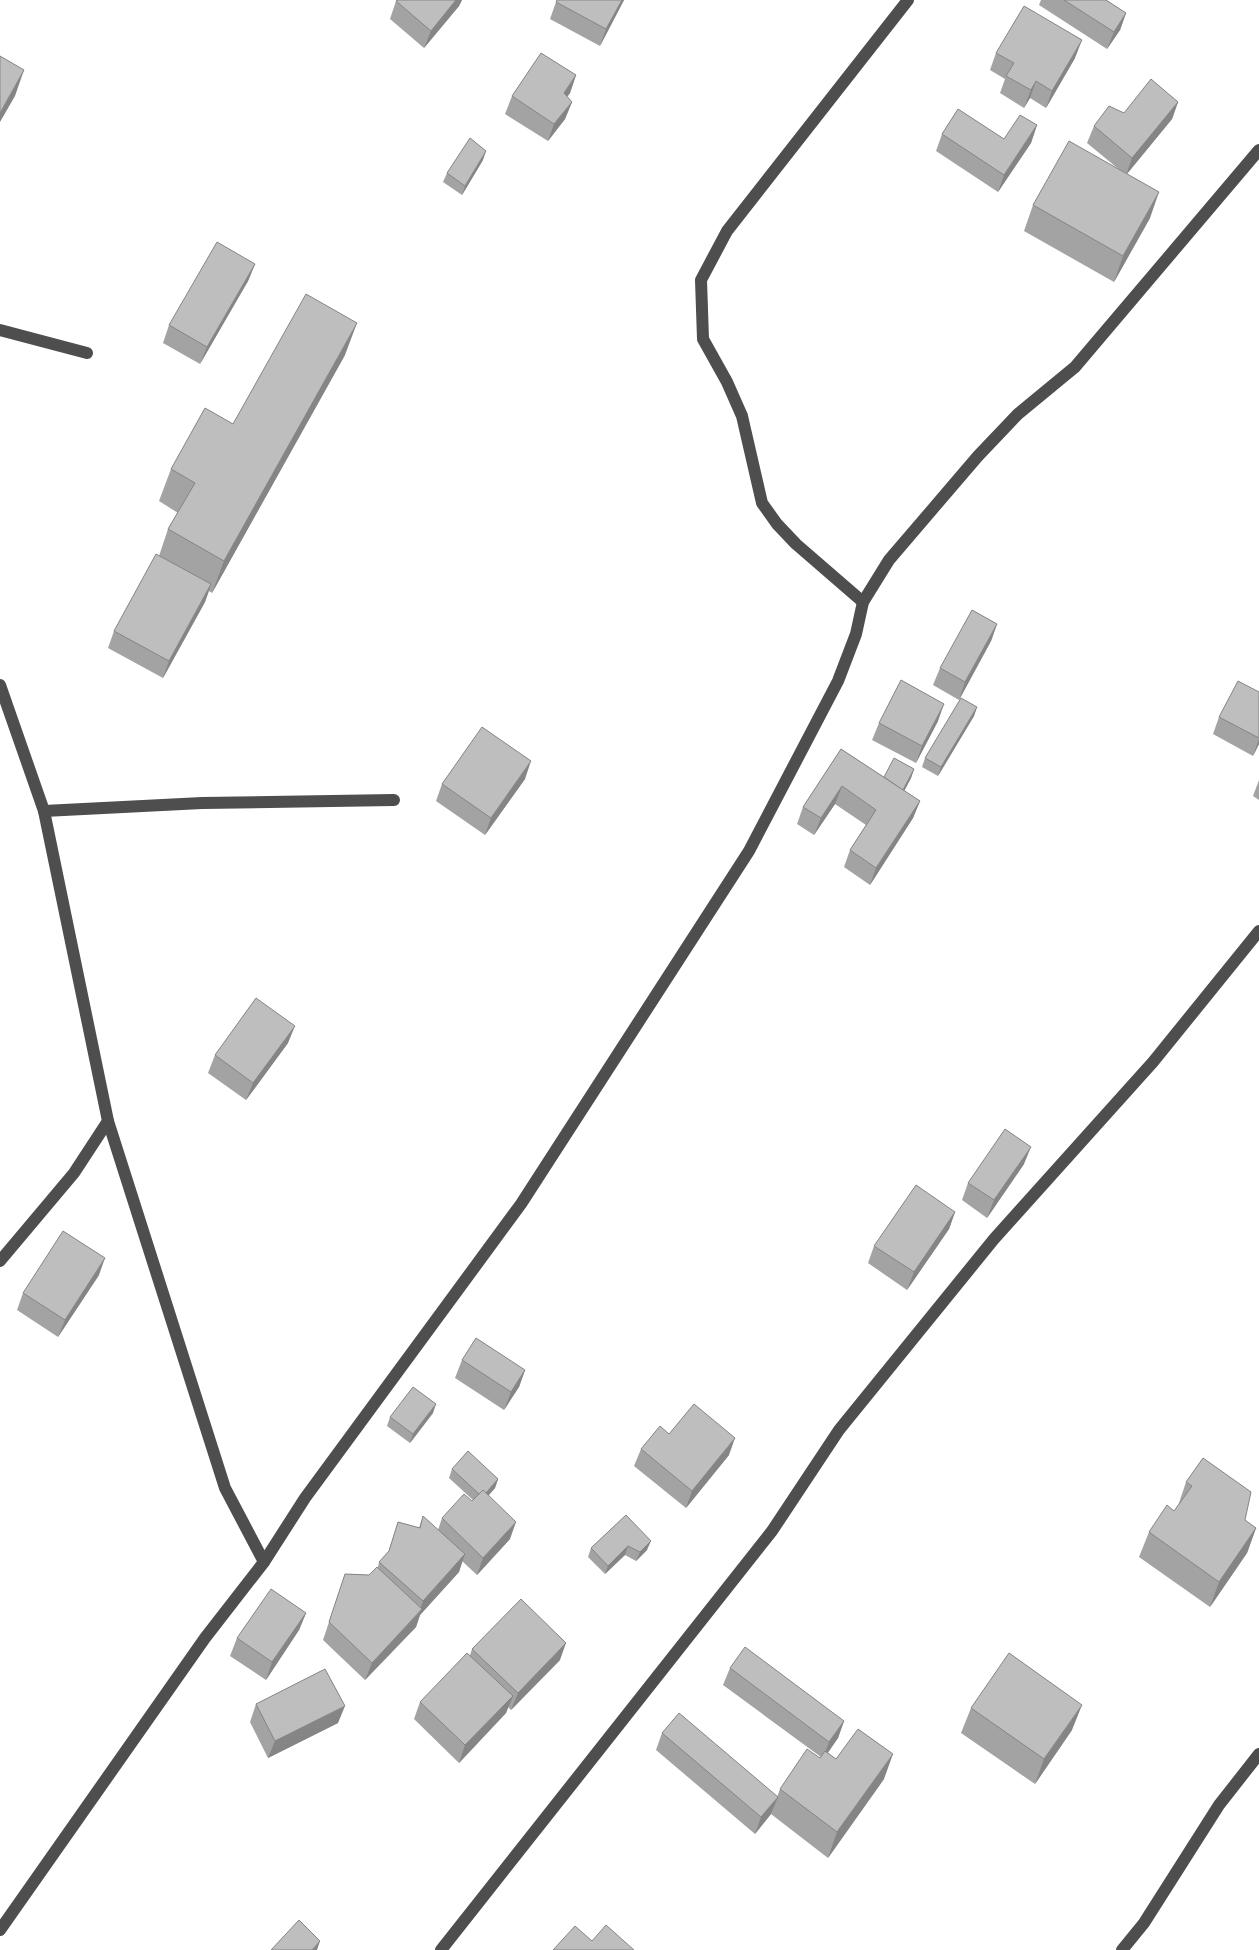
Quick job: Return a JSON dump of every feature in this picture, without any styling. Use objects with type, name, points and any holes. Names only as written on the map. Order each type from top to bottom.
[{"type":"street","points":[[862,602],[796,544],[777,524],[762,503],[742,416],[703,338],[701,280],[728,231],[908,0]]},
{"type":"street","points":[[0,1930],[205,1638],[264,1562],[305,1498],[521,1204],[749,851],[838,681],[856,634],[862,602],[889,560],[978,456],[1018,414],[1075,367],[1259,150]]},
{"type":"street","points":[[0,330],[87,353]]},
{"type":"street","points":[[0,685],[44,811],[108,1121],[225,1488],[264,1562]]},
{"type":"street","points":[[44,811],[202,802],[394,800]]},
{"type":"street","points":[[441,1950],[772,1531],[839,1430],[994,1239],[1153,1062],[1259,931]]},
{"type":"street","points":[[0,1261],[74,1173],[108,1121]]},
{"type":"street","points":[[1122,1950],[1144,1923],[1219,1805],[1259,1754]]},
{"type":"building","points":[[456,0],[431,31],[396,1]]},
{"type":"building","points":[[557,0],[622,0],[606,29],[556,2]]},
{"type":"building","points":[[1064,0],[1106,0],[1126,13],[1114,32]]},
{"type":"building","points":[[1024,6],[1082,40],[1052,91],[1036,81],[1031,90],[1006,76],[1014,63],[996,53]]},
{"type":"building","points":[[541,53],[576,75],[564,93],[572,102],[554,124],[512,96]]},
{"type":"building","points":[[0,56],[24,70],[0,113]]},
{"type":"building","points":[[1151,79],[1178,102],[1132,158],[1094,126],[1109,106],[1124,113]]},
{"type":"building","points":[[958,109],[1004,139],[1020,115],[1037,125],[1004,175],[942,134]]},
{"type":"building","points":[[470,138],[486,151],[465,186],[447,173]]},
{"type":"building","points":[[1069,141],[1159,192],[1123,256],[1033,205]]},
{"type":"building","points":[[217,242],[255,264],[207,347],[169,325]]},
{"type":"building","points":[[306,294],[357,323],[224,561],[168,529],[195,483],[171,469],[205,408],[233,424]]},
{"type":"building","points":[[156,554],[211,584],[169,661],[114,631]]},
{"type":"building","points":[[972,610],[997,624],[965,682],[940,668]]},
{"type":"building","points":[[901,680],[944,704],[922,746],[879,723]]},
{"type":"building","points":[[1238,681],[1259,692],[1259,738],[1219,717]]},
{"type":"building","points":[[961,698],[977,707],[941,767],[925,758]]},
{"type":"building","points":[[482,727],[531,761],[491,818],[442,784]]},
{"type":"building","points":[[841,749],[920,801],[876,868],[850,850],[876,810],[842,786],[821,818],[803,807]]},
{"type":"building","points":[[894,758],[914,769],[903,790],[884,777]]},
{"type":"building","points":[[256,998],[295,1026],[253,1083],[215,1055]]},
{"type":"building","points":[[1005,1129],[1031,1147],[994,1200],[968,1183]]},
{"type":"building","points":[[916,1185],[955,1212],[914,1272],[874,1246]]},
{"type":"building","points":[[63,1231],[105,1258],[65,1320],[23,1293]]},
{"type":"building","points":[[476,1338],[525,1370],[511,1392],[462,1360]]},
{"type":"building","points":[[413,1387],[436,1404],[413,1434],[390,1417]]},
{"type":"building","points":[[694,1404],[735,1438],[692,1491],[641,1449],[660,1426],[669,1434]]},
{"type":"building","points":[[468,1451],[498,1479],[486,1493],[483,1490],[479,1494],[452,1469]]},
{"type":"building","points":[[1203,1458],[1251,1492],[1245,1520],[1256,1528],[1219,1582],[1149,1532],[1167,1505],[1174,1511],[1192,1486],[1186,1482]]},
{"type":"building","points":[[483,1490],[516,1522],[483,1558],[442,1518],[464,1494],[472,1501]]},
{"type":"building","points":[[626,1515],[651,1541],[640,1552],[628,1546],[608,1566],[591,1548]]},
{"type":"building","points":[[423,1516],[465,1554],[423,1601],[379,1562],[389,1551],[398,1522],[420,1528]]},
{"type":"building","points":[[377,1567],[422,1609],[372,1663],[329,1622],[345,1574],[369,1575]]},
{"type":"building","points":[[271,1589],[306,1613],[272,1662],[237,1638]]},
{"type":"building","points":[[521,1599],[566,1643],[518,1693],[472,1649]]},
{"type":"building","points":[[745,1647],[844,1721],[829,1742],[730,1668]]},
{"type":"building","points":[[467,1653],[513,1696],[465,1745],[420,1702]]},
{"type":"building","points":[[1009,1653],[1082,1705],[1044,1759],[971,1708]]},
{"type":"building","points":[[325,1669],[345,1706],[275,1741],[256,1704]]},
{"type":"building","points":[[679,1713],[778,1797],[761,1817],[662,1733]]},
{"type":"building","points":[[858,1729],[893,1754],[837,1832],[780,1789],[807,1749],[820,1758],[825,1751],[836,1759]]},
{"type":"building","points":[[299,1920],[320,1941],[312,1950],[271,1950]]},
{"type":"building","points":[[606,1925],[634,1950],[553,1950],[575,1926],[592,1941]]}]
